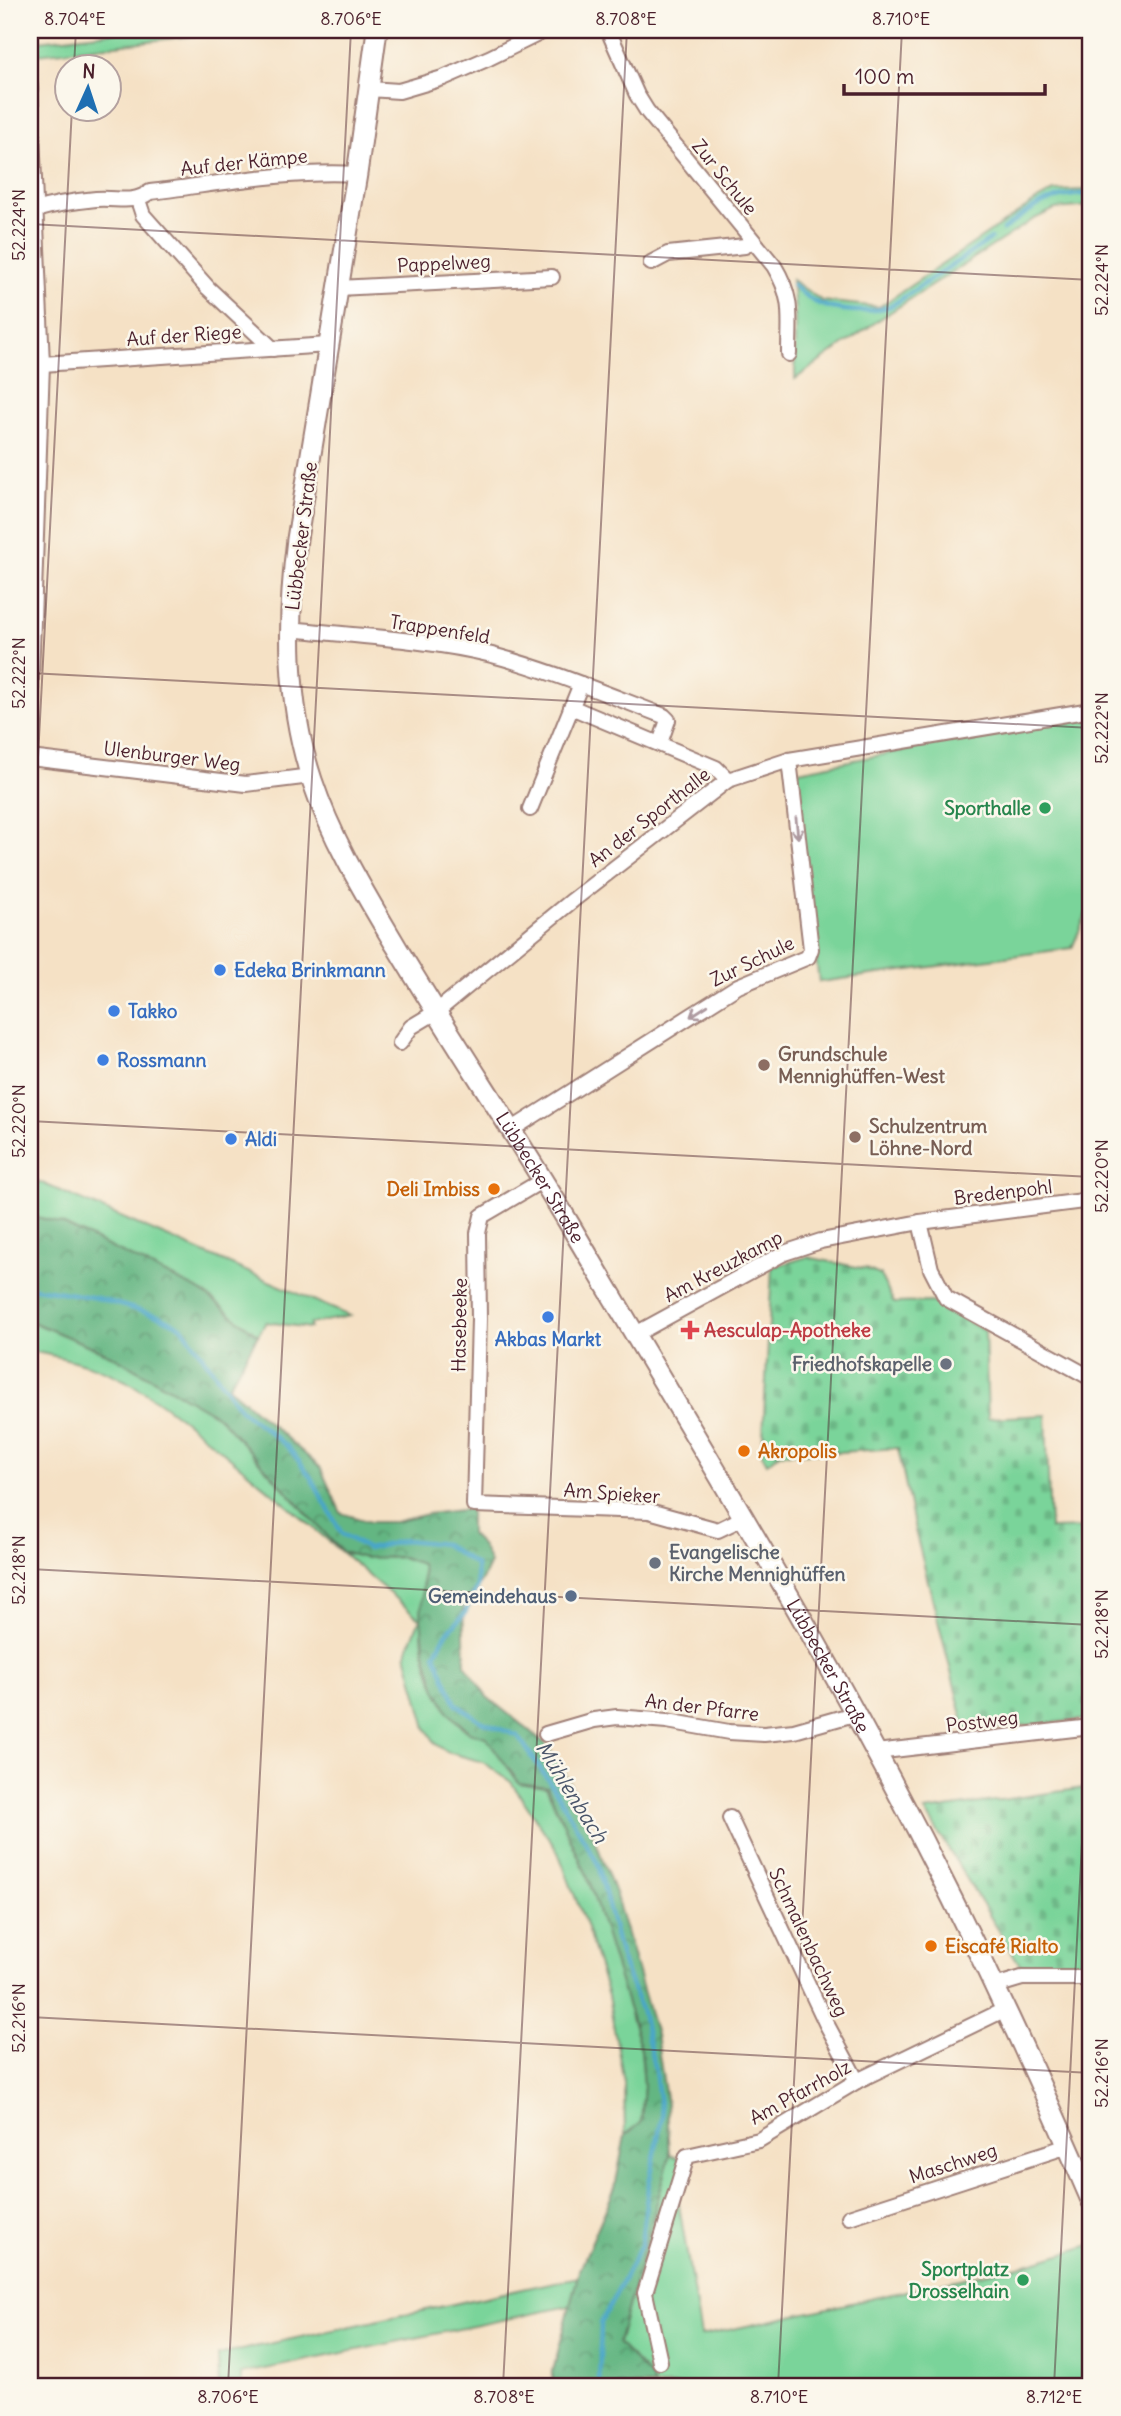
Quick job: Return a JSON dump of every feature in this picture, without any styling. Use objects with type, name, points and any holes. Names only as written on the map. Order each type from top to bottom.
[{"type":"main road","name":"Lübbecker Straße","points":[[377,30],[291,590],[289,653],[296,712],[311,776],[333,835],[355,878],[543,1180],[743,1518],[876,1752],[995,1986],[1091,2200]]},
{"type":"street","points":[[369,89],[399,91],[443,78],[546,30]]},
{"type":"street","name":"Zur Schule","points":[[608,30],[647,111],[774,266],[789,297],[789,354]]},
{"type":"street","points":[[30,86],[43,363],[30,707]]},
{"type":"street","name":"Auf der Kämpe","points":[[35,210],[100,199],[138,200],[150,192],[163,190],[326,172],[357,174]]},
{"type":"street","points":[[138,200],[143,215],[208,288],[273,349]]},
{"type":"street","points":[[651,263],[668,254],[745,246],[752,240]]},
{"type":"street","name":"Pappelweg","points":[[338,288],[552,277]]},
{"type":"street","name":"Auf der Riege","points":[[43,363],[328,345]]},
{"type":"street","name":"Trappenfeld","points":[[290,629],[433,645],[492,655],[581,684],[664,716],[668,720],[660,743]]},
{"type":"street","points":[[530,809],[581,684]]},
{"type":"street","points":[[571,707],[716,768],[729,780]]},
{"type":"street","name":"An der Sporthalle","points":[[436,1012],[573,900],[729,780],[789,760],[1091,710]]},
{"type":"street","name":"Ulenburger Weg","points":[[30,758],[246,784],[311,776]]},
{"type":"street","name":"Zur Schule","points":[[512,1130],[738,986],[808,957],[811,949],[789,760]]},
{"type":"street","points":[[400,1042],[411,1027],[436,1012]]},
{"type":"street","name":"Hasebeeke","points":[[474,1505],[479,1320],[478,1233],[482,1216],[543,1180]]},
{"type":"street","name":"Bredenpohl","points":[[920,1222],[1091,1200]]},
{"type":"street","points":[[920,1222],[931,1269],[946,1298],[1091,1378]]},
{"type":"street","name":"Am Kreuzkamp","points":[[634,1335],[783,1252],[853,1233],[920,1222]]},
{"type":"street","name":"Am Spieker","points":[[474,1505],[649,1511],[719,1530],[743,1518]]},
{"type":"street","name":"An der Pfarre","points":[[545,1734],[594,1720],[617,1717],[764,1734],[794,1731],[855,1714]]},
{"type":"street","name":"Postweg","points":[[876,1752],[1091,1727]]},
{"type":"street","name":"Schmalenbachweg","points":[[730,1818],[825,2023],[857,2081]]},
{"type":"street","points":[[995,1986],[1021,1978],[1091,1978]]},
{"type":"street","name":"Am Pfarrholz","points":[[660,2362],[645,2293],[687,2156],[758,2140],[857,2081],[1006,2009]]},
{"type":"street","name":"Maschweg","points":[[849,2217],[1068,2146]]},
{"type":"green space","points":[[134,30],[243,30],[30,55],[30,42]]},
{"type":"green space","points":[[1091,190],[1091,206],[1055,209],[1034,219],[883,317],[795,379],[792,280],[822,301],[879,307],[1039,199],[1054,191]]},
{"type":"green space","points":[[1091,717],[1091,903],[1072,948],[819,982],[793,772],[1034,725]]},
{"type":"green space","points":[[30,1178],[350,1316],[310,1324],[310,1328],[266,1322],[258,1335],[201,1291],[62,1224],[30,1215]]},
{"type":"green space","points":[[30,1215],[62,1224],[201,1291],[258,1335],[228,1387],[320,1467],[341,1513],[370,1522],[395,1522],[428,1514],[470,1509],[470,1534],[482,1546],[490,1563],[482,1580],[463,1605],[465,1664],[487,1697],[546,1744],[564,1771],[596,1842],[616,1896],[656,2035],[667,2105],[670,2155],[618,2343],[648,2374],[654,2386],[552,2386],[553,2371],[579,2271],[615,2188],[625,2135],[641,2123],[644,2085],[641,2049],[587,1875],[547,1787],[519,1783],[486,1737],[469,1732],[449,1713],[436,1689],[425,1652],[421,1619],[421,1564],[402,1557],[364,1558],[342,1552],[218,1416],[111,1355],[30,1321]]},
{"type":"green space","points":[[807,1257],[866,1269],[880,1275],[894,1303],[932,1302],[985,1331],[988,1418],[1046,1415],[1050,1529],[1091,1528],[1091,1719],[966,1731],[915,1530],[898,1448],[781,1453],[767,1463],[762,1454],[772,1267]]},
{"type":"green space","points":[[30,1321],[111,1355],[218,1416],[342,1552],[402,1557],[421,1564],[422,1640],[434,1684],[444,1705],[467,1731],[491,1742],[519,1783],[546,1787],[587,1875],[641,2049],[644,2085],[641,2124],[625,2135],[624,2082],[608,1996],[587,1928],[558,1852],[511,1782],[483,1762],[447,1752],[436,1744],[426,1728],[406,1654],[420,1619],[257,1480],[154,1399],[103,1370],[30,1351]]},
{"type":"green space","points":[[1091,1787],[1091,1966],[1020,1965],[925,1811]]},
{"type":"green space","name":"Sportplatz Drosselhain","points":[[670,2155],[685,2160],[678,2200],[701,2336],[1020,2266],[1091,2245],[1091,2386],[654,2386],[648,2374],[618,2343]]},
{"type":"green space","points":[[578,2277],[570,2306],[241,2374],[241,2386],[219,2386],[218,2355]]},
{"type":"waterway","points":[[1003,230],[1053,199],[1091,194]]},
{"type":"waterway","points":[[793,285],[812,300],[832,308],[863,311],[883,309],[991,239]]},
{"type":"waterway","name":"Mühlenbach","points":[[30,1287],[97,1298],[161,1317],[182,1327],[241,1410],[288,1447],[310,1476],[342,1534],[368,1549],[405,1540],[444,1544],[476,1565],[477,1587],[465,1613],[446,1634],[435,1654],[456,1704],[481,1721],[518,1736],[557,1793],[598,1864],[621,1958],[642,2012],[662,2117],[648,2189],[641,2245],[601,2323],[599,2386]]},
{"type":"place","name":"Sporthalle","points":[[1045,808]]},
{"type":"place","name":"Edeka Brinkmann","points":[[220,970]]},
{"type":"place","name":"Takko","points":[[114,1011]]},
{"type":"place","name":"Rossmann","points":[[103,1060]]},
{"type":"place","name":"Grundschule Mennighüffen-West","points":[[764,1065]]},
{"type":"place","name":"Schulzentrum Löhne-Nord","points":[[855,1137]]},
{"type":"place","name":"Aldi","points":[[231,1139]]},
{"type":"place","name":"Deli Imbiss","points":[[494,1189]]},
{"type":"place","name":"Akbas Markt","points":[[548,1317]]},
{"type":"place","name":"Aesculap-Apotheke","points":[[690,1330]]},
{"type":"place","name":"Friedhofskapelle","points":[[946,1364]]},
{"type":"place","name":"Akropolis","points":[[744,1451]]},
{"type":"place","name":"Evangelische Kirche Mennighüffen","points":[[655,1563]]},
{"type":"place","name":"Gemeindehaus","points":[[571,1596]]},
{"type":"place","name":"Eiscafé Rialto","points":[[931,1946]]},
{"type":"place","name":"Sportplatz Drosselhain","points":[[1023,2280]]}]
